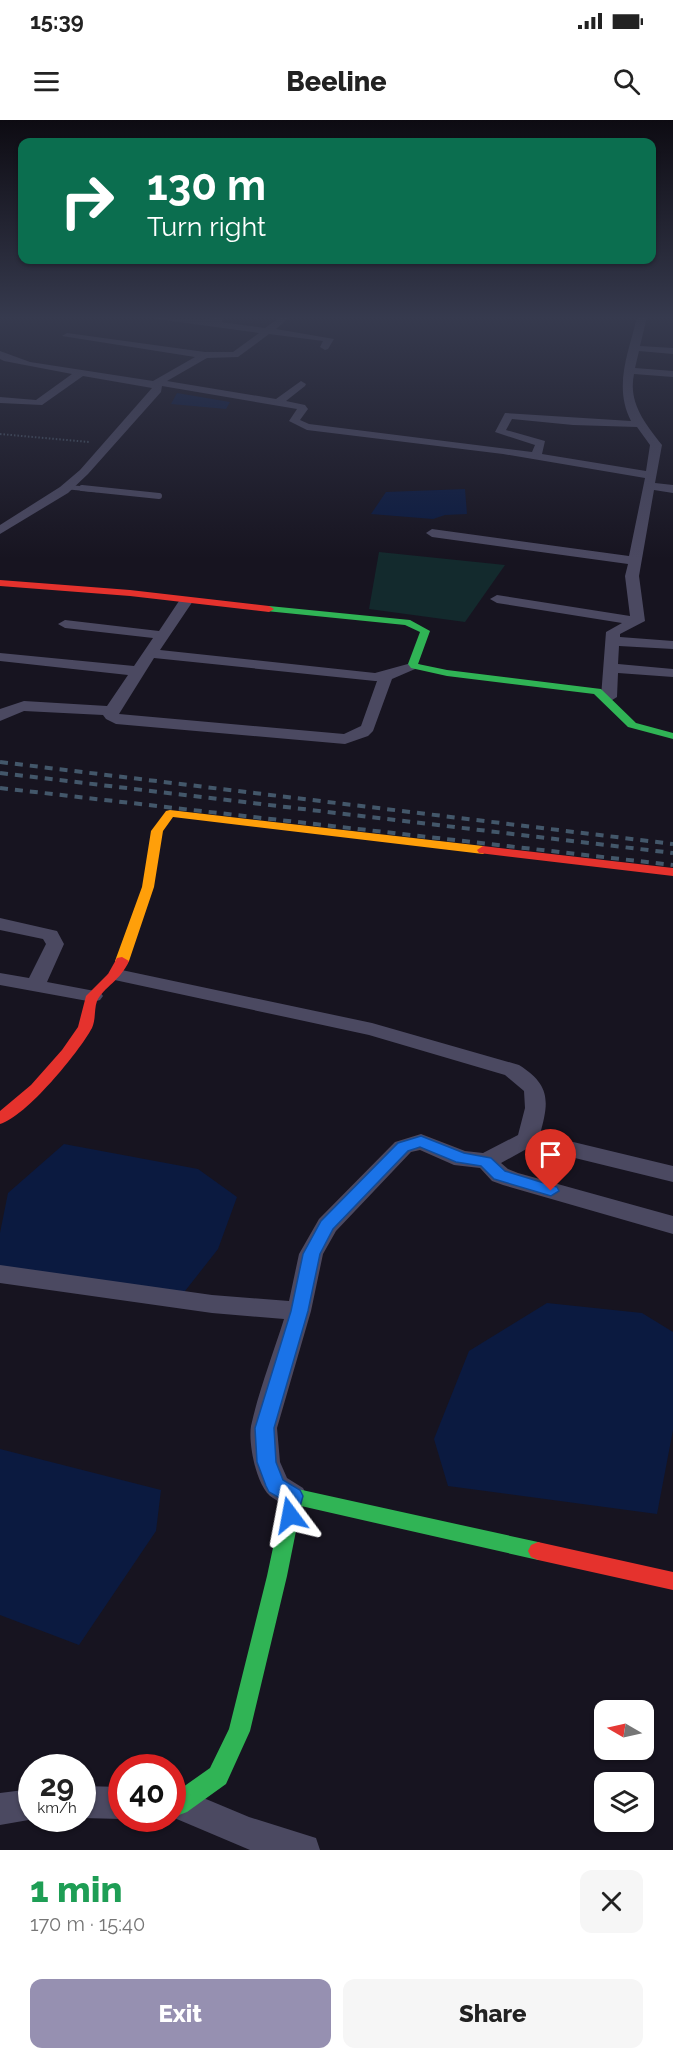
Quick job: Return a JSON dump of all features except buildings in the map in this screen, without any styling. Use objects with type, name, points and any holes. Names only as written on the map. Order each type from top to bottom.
[{"type":"street","points":[[0,400],[38,403],[45,398]]},
{"type":"street","points":[[0,530],[67,487],[111,443],[151,398]]},
{"type":"street","points":[[246,398],[303,408],[294,421],[308,428],[536,456],[649,480],[673,489]]},
{"type":"street","points":[[279,403],[285,398]]},
{"type":"street","points":[[629,398],[635,418],[656,445],[632,576],[638,621]]},
{"type":"street","points":[[536,456],[541,443],[500,432],[509,415],[573,422],[639,424]]},
{"type":"street","points":[[432,533],[634,561]]},
{"type":"street","points":[[0,583],[130,593],[416,625],[425,631],[413,664],[415,666]]},
{"type":"street","points":[[497,599],[638,621]]},
{"type":"street","points":[[186,601],[136,671],[111,711],[111,716],[127,721],[345,739],[362,734],[368,728],[386,676]]},
{"type":"street","points":[[609,697],[611,641],[617,629],[638,621]]},
{"type":"street","points":[[65,624],[161,635]]},
{"type":"street","points":[[611,641],[673,645]]},
{"type":"street","points":[[149,653],[386,676],[415,666],[447,673],[572,687],[597,691],[609,697],[626,720],[636,727],[673,736]]},
{"type":"street","points":[[0,657],[136,671]]},
{"type":"street","points":[[610,668],[673,673]]},
{"type":"street","points":[[0,716],[11,709],[24,706],[111,711]]},
{"type":"street","points":[[0,1119],[29,1097],[52,1072],[87,1024],[87,1009],[93,996],[117,975],[140,916],[148,887],[157,831],[170,813],[673,872]]},
{"type":"street","points":[[0,924],[50,935],[55,944],[36,985]]},
{"type":"street","points":[[117,975],[372,1029],[512,1070],[525,1077],[534,1087],[536,1112],[528,1139]]},
{"type":"street","points":[[0,979],[93,996]]},
{"type":"street","points":[[673,1174],[528,1139],[486,1161],[462,1158],[421,1142],[403,1147],[327,1225],[311,1254],[299,1311],[264,1428],[267,1462],[276,1486],[293,1496],[673,1581]]},
{"type":"street","points":[[486,1161],[500,1175],[511,1179],[673,1225]]},
{"type":"street","points":[[0,1274],[212,1304],[299,1311]]},
{"type":"street","points":[[186,1797],[218,1776],[239,1731],[278,1576],[293,1496]]},
{"type":"street","points":[[0,1809],[18,1807]]},
{"type":"street","points":[[186,1808],[248,1833],[303,1850]]},
{"type":"lane","points":[[67,487],[159,496]]},
{"type":"path","points":[[0,434],[111,443]]},
{"type":"green space","points":[[379,552],[505,565],[465,622],[369,609]]},
{"type":"water","points":[[174,398],[205,398],[230,402],[226,409],[171,404]]},
{"type":"water","points":[[465,489],[467,514],[445,515],[433,519],[371,514],[386,492]]},
{"type":"water","points":[[64,1144],[198,1169],[237,1197],[218,1249],[178,1300],[0,1269],[0,1233],[8,1193]]},
{"type":"water","points":[[547,1303],[642,1313],[673,1332],[673,1430],[657,1514],[448,1486],[434,1439],[469,1351]]},
{"type":"water","points":[[0,1449],[161,1490],[156,1531],[79,1645],[0,1615]]},
{"type":"railway","points":[[0,762],[673,844]]},
{"type":"railway","points":[[0,773],[673,853]]},
{"type":"railway","points":[[0,788],[673,865]]},
{"type":"traffic: fast","points":[[269,609],[407,622],[425,631],[413,664],[415,666],[447,673],[597,691],[632,725],[673,736]]},
{"type":"traffic: fast","points":[[186,1799],[218,1776],[239,1731],[277,1576],[293,1496],[538,1551]]},
{"type":"traffic: slow","points":[[122,961],[148,887],[157,831],[170,813],[483,850]]},
{"type":"traffic: jam","points":[[0,583],[130,593],[269,609]]},
{"type":"traffic: jam","points":[[483,850],[673,872]]},
{"type":"traffic: jam","points":[[0,1119],[36,1088],[67,1053],[85,1027],[93,996],[113,977],[122,961]]},
{"type":"traffic: jam","points":[[538,1551],[673,1581]]},
{"type":"route","points":[[290,1515],[293,1496],[276,1486],[267,1462],[264,1428],[299,1311],[311,1254],[327,1225],[403,1147],[421,1142],[462,1158],[486,1161],[500,1175],[551,1191]]}]
